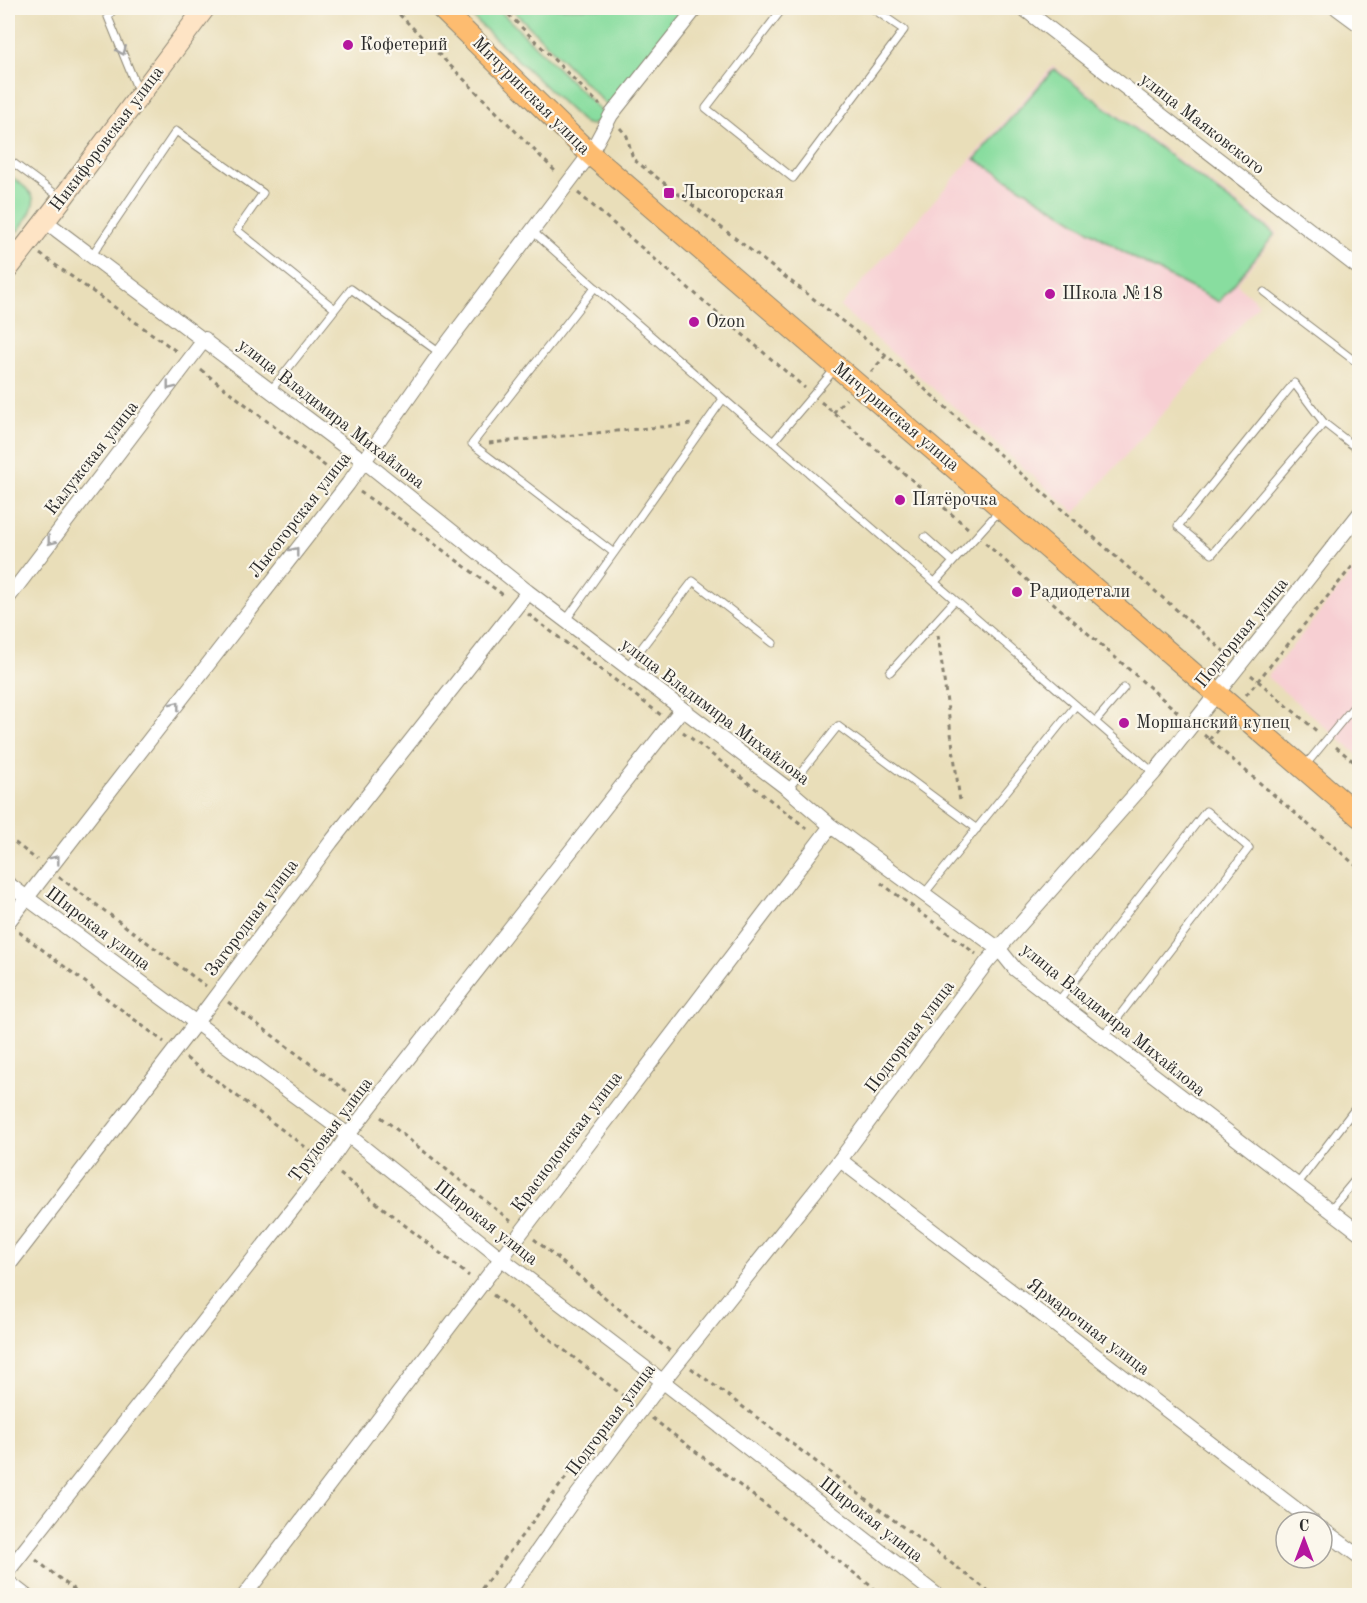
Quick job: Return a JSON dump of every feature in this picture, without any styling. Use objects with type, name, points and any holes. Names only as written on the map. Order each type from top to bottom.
[{"type":"main road","name":"Никифоровская улица","points":[[8,269],[205,8]]},
{"type":"main road","name":"Мичуринская улица","points":[[441,8],[590,154],[1359,817]]},
{"type":"street","name":"Лысогорская улица","points":[[12,926],[27,898],[348,483],[440,353],[590,154],[611,115],[696,8]]},
{"type":"street","name":"улица Маяковского","points":[[1023,8],[1359,268]]},
{"type":"street","points":[[1337,8],[1359,25]]},
{"type":"street","name":"улица Владимира Михайлова","points":[[45,221],[205,339],[364,461],[528,592],[788,789],[831,826],[999,949],[1015,969],[1359,1233]]},
{"type":"street","name":"Калужская улица","points":[[8,598],[205,339]]},
{"type":"street","name":"Подгорная улица","points":[[506,1596],[572,1502],[663,1381],[840,1160],[987,962],[1154,773],[1359,513]]},
{"type":"street","name":"Загородная улица","points":[[8,1266],[218,995],[331,842],[528,592]]},
{"type":"street","name":"Трудовая улица","points":[[8,1571],[682,709]]},
{"type":"street","name":"Краснодонская улица","points":[[244,1596],[831,826]]},
{"type":"street","name":"Широкая улица","points":[[8,884],[348,1135],[502,1259],[663,1381],[938,1596]]},
{"type":"street","name":"Ярмарочная улица","points":[[840,1160],[1297,1510]]},
{"type":"street","points":[[1334,1538],[1359,1557]]},
{"type":"lane","points":[[104,8],[140,96]]},
{"type":"lane","points":[[108,17],[114,8]]},
{"type":"lane","points":[[783,8],[706,108],[794,178],[904,30],[872,8]]},
{"type":"lane","points":[[92,255],[176,131],[264,193],[237,230],[335,309]]},
{"type":"lane","points":[[8,159],[62,199]]},
{"type":"lane","points":[[531,231],[1154,773]]},
{"type":"lane","points":[[595,287],[472,444],[614,553]]},
{"type":"lane","points":[[271,390],[351,289],[440,353]]},
{"type":"lane","points":[[1264,292],[1359,365]]},
{"type":"lane","points":[[773,442],[837,367]]},
{"type":"lane","points":[[1324,423],[1212,554],[1178,526],[1294,383],[1324,423],[1359,451]]},
{"type":"lane","points":[[566,620],[723,399]]},
{"type":"lane","points":[[934,582],[1002,508]]},
{"type":"lane","points":[[925,537],[953,562]]},
{"type":"lane","points":[[627,667],[693,581],[773,643]]},
{"type":"lane","points":[[890,672],[955,600]]},
{"type":"lane","points":[[1095,722],[1124,688]]},
{"type":"lane","points":[[1303,768],[1359,699]]},
{"type":"lane","points":[[924,894],[1076,705]]},
{"type":"lane","points":[[788,789],[838,726],[977,829]]},
{"type":"lane","points":[[1058,1002],[1206,811],[1249,848],[1103,1037]]},
{"type":"lane","points":[[1296,1186],[1359,1102]]},
{"type":"lane","points":[[1330,1210],[1359,1174]]},
{"type":"path","points":[[393,8],[568,184],[1359,869]]},
{"type":"path","points":[[502,8],[611,115],[627,136],[633,159],[886,355],[1240,666],[1359,767]]},
{"type":"path","points":[[26,245],[190,361],[348,483],[413,528],[672,722],[745,782],[822,839]]},
{"type":"path","points":[[472,444],[706,423]]},
{"type":"path","points":[[1209,740],[1359,557]]},
{"type":"path","points":[[936,621],[962,819]]},
{"type":"path","points":[[8,837],[370,1108],[523,1230],[680,1360],[995,1596]]},
{"type":"path","points":[[877,880],[987,962]]},
{"type":"path","points":[[12,926],[328,1164],[626,1398],[884,1596]]},
{"type":"path","points":[[476,1596],[648,1370]]},
{"type":"path","points":[[24,1551],[81,1596]]},
{"type":"shaded area","name":"Школа №18","points":[[1053,66],[1278,233],[1237,284],[1259,304],[1075,513],[840,307]]},
{"type":"shaded area","points":[[1359,564],[1359,756],[1267,677]]},
{"type":"green space","points":[[463,8],[497,8],[603,113],[603,119],[591,125],[584,123]]},
{"type":"green space","points":[[511,8],[686,8],[609,107]]},
{"type":"green space","points":[[1054,69],[1275,234],[1219,302],[1135,259],[975,159]]},
{"type":"green space","points":[[8,174],[26,188],[33,199],[31,212],[18,231],[8,223]]},
{"type":"place","name":"Кофетерий","points":[[348,45]]},
{"type":"place","name":"Лысогорская","points":[[669,193]]},
{"type":"place","name":"Школа №18","points":[[1050,294]]},
{"type":"place","name":"Ozon","points":[[694,322]]},
{"type":"place","name":"Пятёрочка","points":[[900,500]]},
{"type":"place","name":"Радиодетали","points":[[1017,592]]},
{"type":"place","name":"Моршанский купец","points":[[1124,723]]}]
